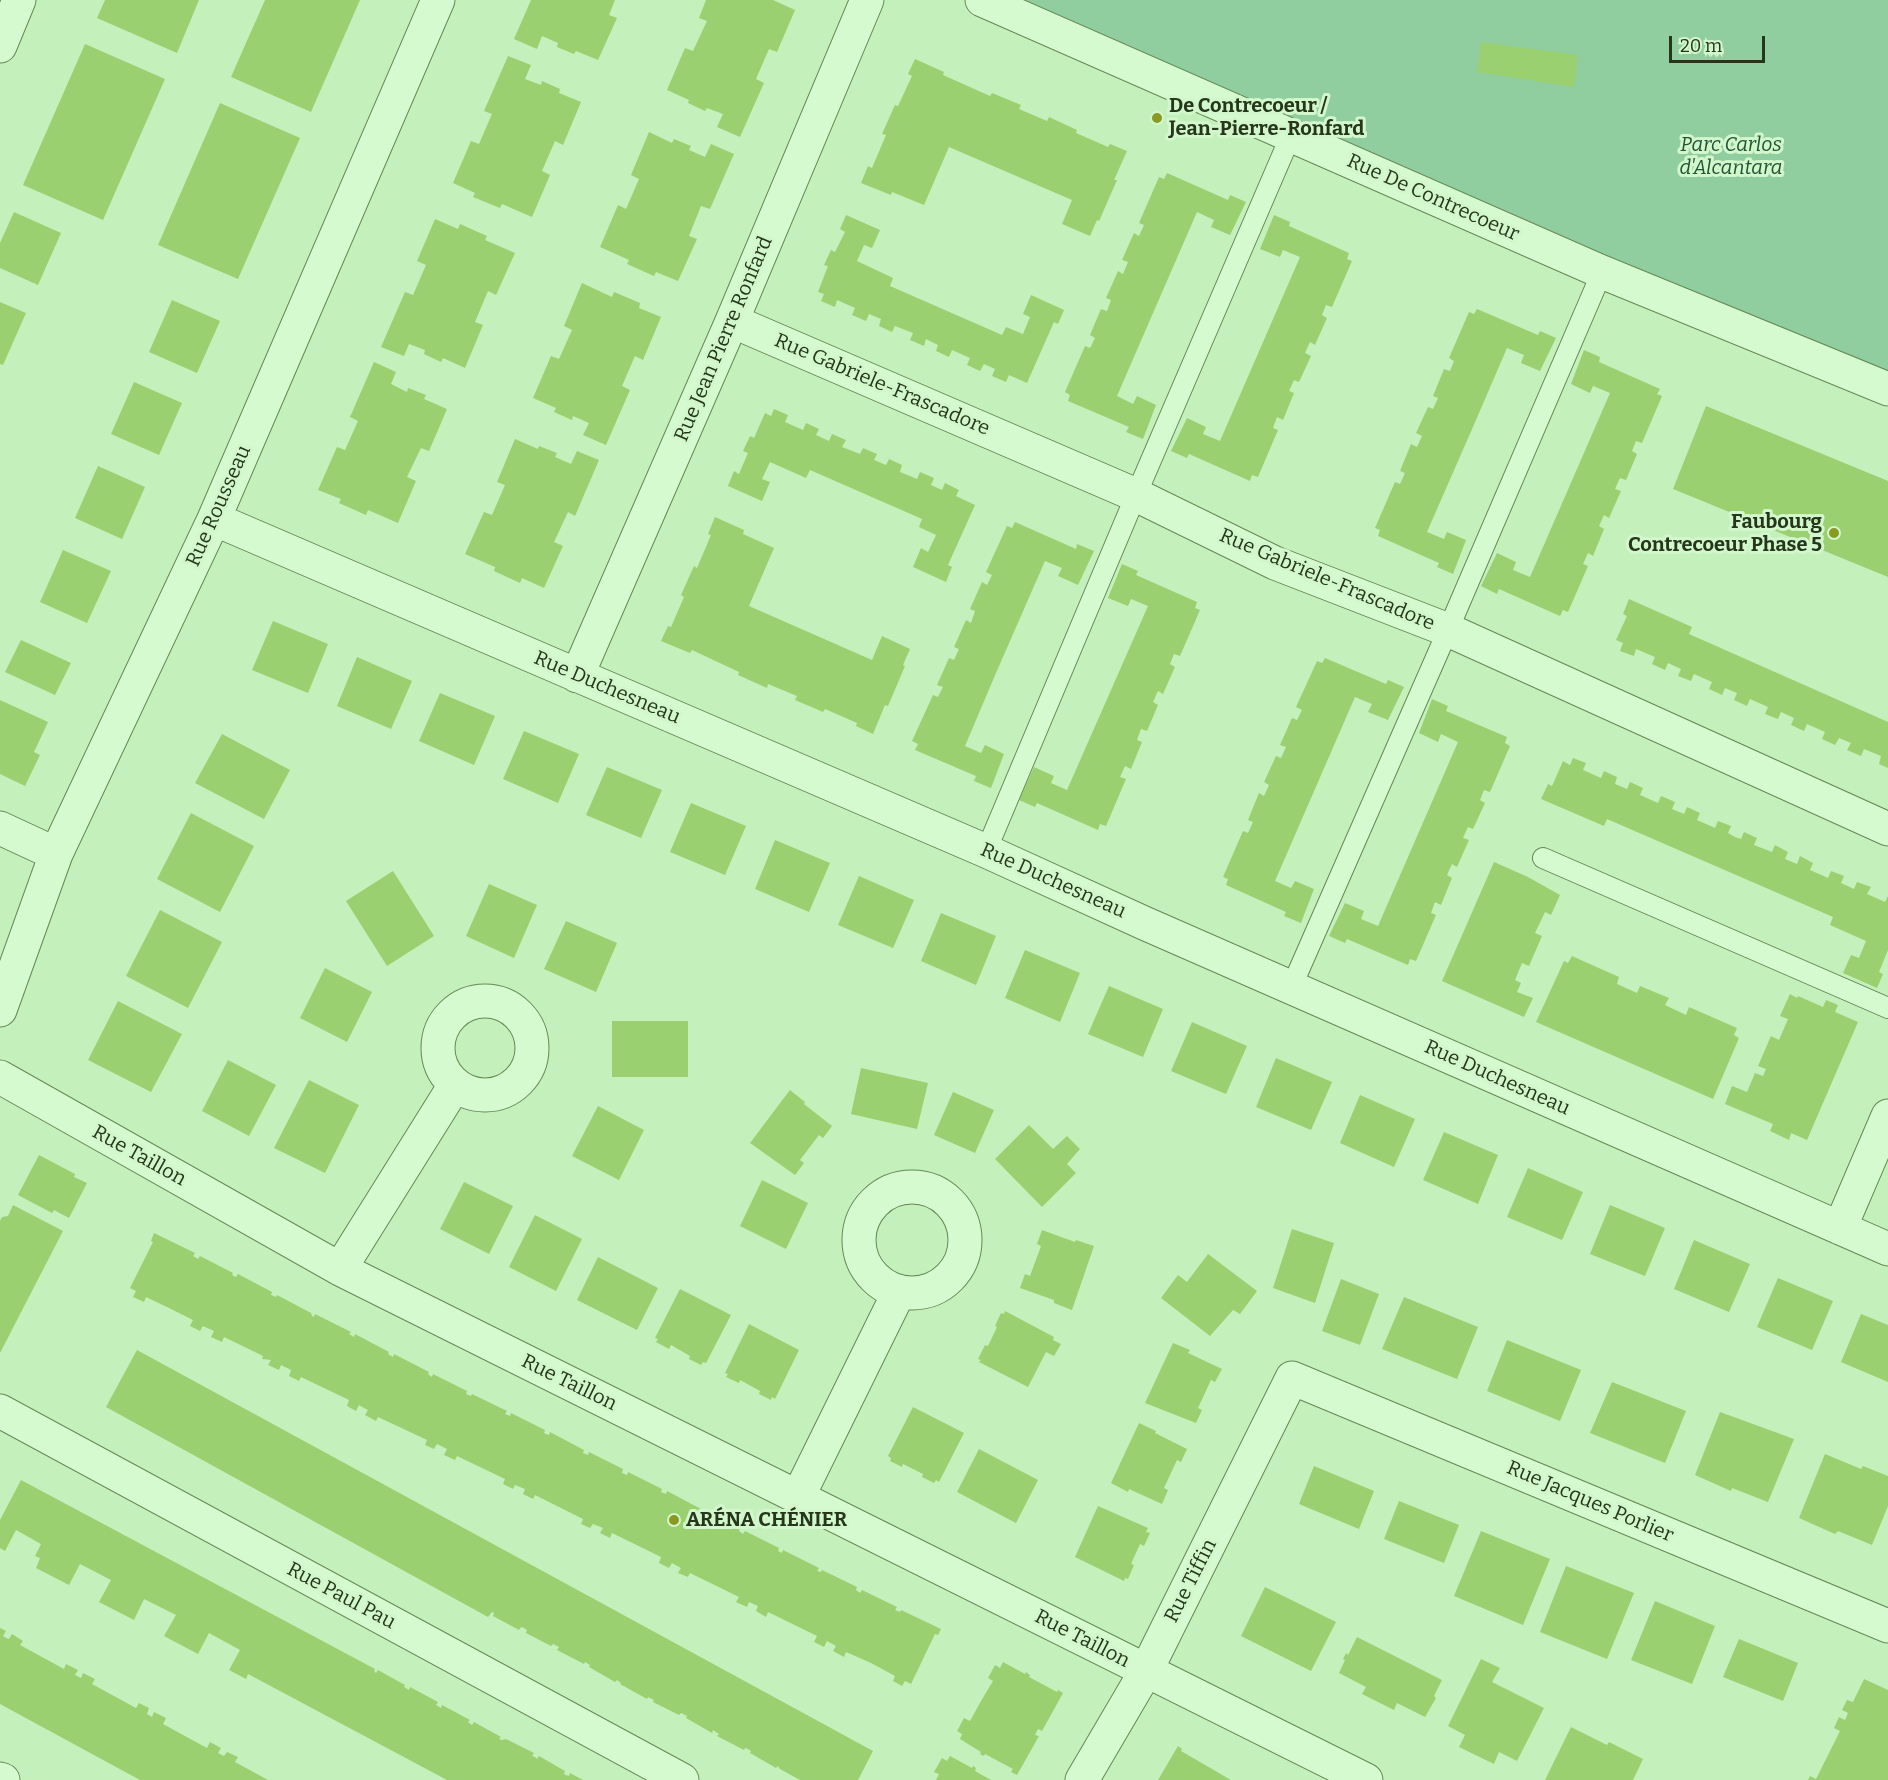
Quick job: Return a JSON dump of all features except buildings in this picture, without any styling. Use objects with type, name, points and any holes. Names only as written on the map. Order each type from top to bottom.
[{"type":"street","points":[[0,46],[20,0]]},
{"type":"street","name":"Rue Rousseau","points":[[0,1011],[56,854],[214,519],[438,0]]},
{"type":"street","name":"Rue Jean Pierre Ronfard","points":[[578,676],[732,321],[867,0]]},
{"type":"street","name":"Rue De Contrecoeur","points":[[982,0],[1602,272],[1888,389]]},
{"type":"street","name":"Rue Gabriele-Frascadore","points":[[732,321],[1136,495],[1275,563],[1448,630],[1888,829]]},
{"type":"street","name":"Rue Duchesneau","points":[[214,519],[986,851],[1291,988],[1888,1249]]},
{"type":"street","points":[[0,828],[56,854]]},
{"type":"street","name":"Rue Taillon","points":[[0,1077],[340,1269],[1365,1780]]},
{"type":"street","points":[[340,1269],[455,1084]]},
{"type":"street","points":[[1840,1228],[1888,1116]]},
{"type":"street","points":[[798,1497],[899,1292]]},
{"type":"street","name":"Rue Jacques Porlier","points":[[1292,1378],[1888,1626]]},
{"type":"street","name":"Rue Tiffin","points":[[1082,1780],[1146,1671],[1292,1378]]},
{"type":"street","name":"Rue Paul Pau","points":[[0,1411],[682,1780]]},
{"type":"lane","points":[[986,851],[1291,135]]},
{"type":"lane","points":[[1291,988],[1602,272]]},
{"type":"lane","points":[[1544,858],[1888,1008]]},
{"type":"green space","name":"Parc Carlos d'Alcantara","points":[[982,0],[1888,0],[1888,389]]},
{"type":"place","name":"De Contrecoeur / Jean-Pierre-Ronfard","points":[[1157,118]]},
{"type":"place","name":"Faubourg Contrecoeur Phase 5","points":[[1834,533]]},
{"type":"place","name":"ARÉNA CHÉNIER","points":[[674,1520]]}]
